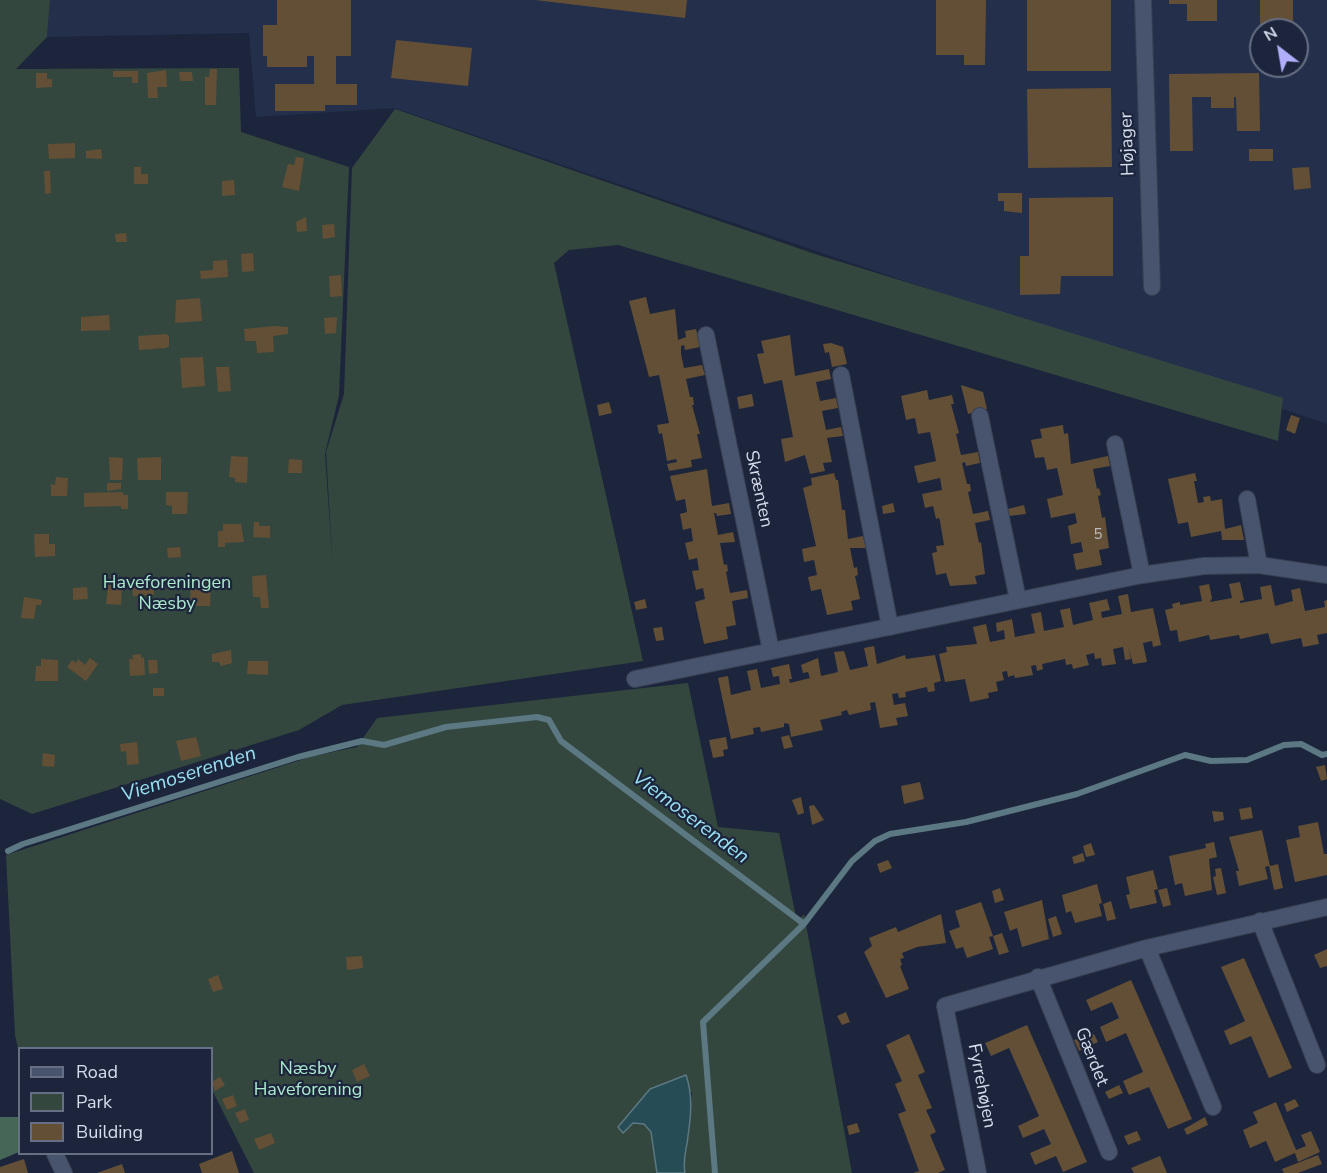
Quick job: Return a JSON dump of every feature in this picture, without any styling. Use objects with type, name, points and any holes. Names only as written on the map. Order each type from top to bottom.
[{"type":"street","name":"Højager","points":[[1143,0],[1152,287]]},
{"type":"street","name":"Skrænten","points":[[706,335],[771,651]]},
{"type":"street","points":[[841,375],[890,627]]},
{"type":"street","points":[[980,417],[1018,600]]},
{"type":"street","points":[[1115,444],[1142,575]]},
{"type":"street","points":[[1247,499],[1259,565]]},
{"type":"street","points":[[635,679],[1142,575],[1204,566],[1259,565],[1327,575]]},
{"type":"street","points":[[1038,977],[1147,948],[1327,907]]},
{"type":"street","points":[[1260,921],[1317,1065]]},
{"type":"street","points":[[1147,948],[1213,1107]]},
{"type":"street","name":"Fyrrehøjen","points":[[978,1173],[945,1006],[1038,977]]},
{"type":"street","name":"Gærdet","points":[[1038,977],[1109,1152]]},
{"type":"street","points":[[55,1155],[64,1173]]},
{"type":"shaded area","points":[[50,0],[1327,0],[1327,424],[394,108],[256,117],[249,33],[47,37]]},
{"type":"shaded area","points":[[686,1075],[691,1105],[684,1159],[685,1173],[657,1173],[651,1132],[644,1124],[633,1123],[623,1133],[618,1127],[650,1089]]},
{"type":"shaded area","points":[[0,1117],[18,1117],[18,1152],[0,1160]]},
{"type":"green space","name":"Haveforeningen Næsby","points":[[0,0],[50,0],[47,37],[16,69],[239,68],[241,132],[349,167],[339,395],[325,454],[333,569],[326,452],[344,394],[352,168],[395,109],[815,254],[1283,398],[1278,441],[618,245],[569,250],[554,263],[643,661],[342,705],[299,730],[32,814],[0,799]]},
{"type":"green space","name":"Næsby Haveforening","points":[[688,683],[718,827],[779,833],[797,922],[804,914],[852,1173],[685,1173],[683,1163],[692,1092],[633,1123],[644,1124],[651,1132],[657,1173],[254,1173],[213,1092],[213,1047],[18,1048],[15,1035],[6,855],[313,756],[357,747],[377,718]]},
{"type":"building","points":[[277,0],[351,0],[351,56],[336,56],[336,84],[357,84],[357,105],[325,105],[325,111],[275,111],[275,84],[314,84],[314,56],[307,56],[307,67],[267,67],[267,56],[263,56],[263,25],[277,25]]},
{"type":"building","points":[[535,0],[687,0],[685,18]]},
{"type":"building","points":[[936,0],[986,0],[985,65],[964,65],[964,55],[936,55]]},
{"type":"building","points":[[1027,0],[1111,0],[1111,71],[1027,71]]},
{"type":"building","points":[[1169,0],[1217,0],[1217,21],[1187,21],[1187,4],[1169,4]]},
{"type":"building","points":[[1260,0],[1293,0],[1293,18],[1260,18]]},
{"type":"building","points":[[396,40],[472,48],[468,86],[391,78]]},
{"type":"building","points":[[210,69],[217,69],[216,105],[205,105],[205,77],[209,77]]},
{"type":"building","points":[[166,70],[167,87],[157,87],[158,98],[148,98],[147,73]]},
{"type":"building","points":[[113,71],[138,71],[138,83],[132,83],[132,77],[113,77]]},
{"type":"building","points":[[179,72],[192,72],[193,81],[180,81]]},
{"type":"building","points":[[36,73],[47,73],[47,79],[52,79],[52,87],[36,88]]},
{"type":"building","points":[[1249,73],[1249,78],[1259,78],[1260,131],[1237,131],[1236,97],[1234,97],[1234,108],[1211,108],[1211,97],[1192,97],[1193,151],[1170,151],[1169,74]]},
{"type":"building","points":[[1111,88],[1112,167],[1028,168],[1027,89]]},
{"type":"building","points":[[75,143],[75,158],[49,159],[48,144]]},
{"type":"building","points":[[101,149],[102,159],[86,158],[86,151]]},
{"type":"building","points":[[1249,149],[1273,149],[1273,161],[1249,161]]},
{"type":"building","points":[[296,157],[304,158],[299,191],[282,187],[288,164],[294,165]]},
{"type":"building","points":[[134,167],[141,167],[141,174],[148,174],[148,184],[134,184]]},
{"type":"building","points":[[1309,167],[1311,188],[1294,190],[1292,168]]},
{"type":"building","points":[[44,171],[50,171],[51,193],[45,194]]},
{"type":"building","points":[[234,180],[235,195],[222,196],[222,181]]},
{"type":"building","points":[[998,193],[1022,193],[1022,213],[1004,211],[1004,201],[998,201]]},
{"type":"building","points":[[1113,197],[1113,276],[1061,276],[1060,294],[1020,295],[1020,256],[1029,256],[1029,198]]},
{"type":"building","points":[[306,217],[307,231],[297,232],[296,222]]},
{"type":"building","points":[[334,224],[335,237],[323,239],[322,225]]},
{"type":"building","points":[[126,233],[127,242],[116,242],[115,234]]},
{"type":"building","points":[[253,253],[254,271],[242,272],[241,254]]},
{"type":"building","points":[[227,260],[228,277],[201,279],[200,271],[213,270],[213,261]]},
{"type":"building","points":[[341,275],[342,296],[330,297],[329,276]]},
{"type":"building","points":[[646,297],[650,314],[675,309],[678,340],[686,337],[685,331],[696,329],[700,347],[685,350],[684,345],[681,346],[684,368],[702,365],[705,375],[686,379],[690,397],[693,397],[694,405],[692,405],[700,434],[697,434],[702,458],[691,460],[692,467],[669,471],[667,464],[677,462],[676,459],[667,461],[662,433],[659,434],[657,425],[669,423],[659,375],[649,377],[629,301]]},
{"type":"building","points":[[200,298],[202,321],[175,323],[176,300]]},
{"type":"building","points":[[109,315],[110,330],[81,331],[81,317]]},
{"type":"building","points":[[337,317],[336,333],[325,334],[324,318]]},
{"type":"building","points":[[288,327],[288,334],[273,336],[274,352],[257,353],[256,341],[245,341],[244,329]]},
{"type":"building","points":[[166,334],[169,336],[169,346],[166,348],[139,350],[138,336]]},
{"type":"building","points":[[790,335],[795,376],[829,369],[831,379],[816,382],[820,401],[836,398],[838,408],[822,411],[826,430],[841,427],[843,436],[827,438],[832,462],[823,463],[825,471],[810,474],[805,455],[785,462],[781,439],[793,437],[782,380],[764,384],[757,354],[764,353],[761,341]]},
{"type":"building","points":[[831,343],[843,347],[847,364],[832,367],[829,352],[825,353],[823,344]]},
{"type":"building","points":[[203,357],[205,386],[182,388],[180,358]]},
{"type":"building","points":[[216,367],[229,367],[231,391],[218,392]]},
{"type":"building","points":[[961,385],[983,392],[987,409],[968,414]]},
{"type":"building","points":[[927,390],[929,400],[952,395],[954,404],[951,404],[959,433],[956,434],[961,455],[978,452],[980,463],[966,466],[965,462],[962,463],[967,484],[970,484],[971,491],[968,492],[973,514],[988,511],[990,520],[975,523],[979,543],[981,542],[985,574],[975,576],[977,584],[950,586],[946,573],[936,575],[932,553],[937,552],[936,546],[944,545],[940,521],[939,518],[936,519],[933,506],[925,508],[922,494],[942,490],[940,478],[918,483],[914,466],[936,461],[930,432],[918,434],[915,418],[906,420],[901,396]]},
{"type":"building","points":[[752,394],[754,406],[739,409],[737,397]]},
{"type":"building","points":[[609,402],[612,413],[599,416],[597,405]]},
{"type":"building","points":[[1291,415],[1300,418],[1295,434],[1286,430]]},
{"type":"building","points":[[1063,425],[1064,434],[1068,433],[1071,464],[1108,456],[1110,466],[1093,469],[1097,489],[1099,488],[1101,495],[1098,496],[1102,518],[1105,517],[1109,548],[1099,550],[1102,565],[1076,570],[1073,554],[1083,552],[1081,542],[1071,544],[1068,526],[1077,523],[1075,513],[1051,518],[1047,499],[1063,495],[1057,468],[1047,470],[1044,457],[1035,458],[1031,440],[1042,438],[1040,429]]},
{"type":"building","points":[[231,456],[248,457],[247,483],[235,482],[235,478],[229,477]]},
{"type":"building","points":[[109,457],[123,458],[122,480],[110,480]]},
{"type":"building","points":[[161,457],[161,480],[138,480],[137,458]]},
{"type":"building","points":[[289,459],[302,460],[302,473],[288,473]]},
{"type":"building","points":[[707,469],[712,506],[729,503],[731,514],[717,516],[714,513],[718,535],[733,532],[735,542],[720,543],[724,565],[727,564],[728,571],[726,572],[730,593],[747,590],[748,598],[732,601],[736,625],[726,627],[728,639],[704,644],[695,602],[705,599],[703,588],[696,590],[692,571],[699,570],[697,558],[689,560],[685,543],[693,541],[691,528],[683,530],[680,514],[687,512],[685,499],[676,501],[670,476]]},
{"type":"building","points":[[834,473],[838,480],[842,510],[845,510],[848,539],[863,536],[866,548],[850,548],[854,568],[857,567],[858,575],[855,576],[860,599],[851,601],[853,610],[827,615],[821,589],[811,591],[808,577],[817,575],[814,560],[804,562],[802,549],[816,546],[803,488],[812,485],[811,478]]},
{"type":"building","points":[[1195,473],[1198,503],[1204,502],[1203,497],[1210,496],[1211,501],[1222,499],[1225,529],[1241,525],[1244,540],[1222,540],[1221,531],[1191,537],[1188,522],[1178,524],[1168,479]]},
{"type":"building","points":[[56,477],[68,478],[67,496],[51,496],[51,484],[55,485]]},
{"type":"building","points":[[107,483],[121,483],[121,489],[107,491]]},
{"type":"building","points":[[123,492],[123,495],[128,495],[128,509],[121,509],[121,506],[84,507],[84,493]]},
{"type":"building","points":[[166,492],[188,492],[187,514],[172,514],[172,506],[166,505]]},
{"type":"building","points":[[893,503],[895,512],[883,514],[882,506]]},
{"type":"building","points":[[1024,505],[1026,514],[1009,516],[1008,509]]},
{"type":"building","points":[[254,522],[259,522],[259,526],[270,526],[270,538],[253,537]]},
{"type":"building","points":[[223,524],[241,524],[244,542],[225,543],[225,547],[218,547],[218,531],[223,531]]},
{"type":"building","points":[[34,534],[49,534],[49,544],[55,544],[55,556],[35,557]]},
{"type":"building","points":[[180,547],[181,557],[168,558],[167,548]]},
{"type":"building","points":[[266,575],[269,608],[261,608],[260,597],[253,597],[252,576]]},
{"type":"building","points":[[191,578],[211,578],[210,606],[190,606]]},
{"type":"building","points":[[154,582],[154,595],[133,596],[132,585]]},
{"type":"building","points":[[1240,582],[1244,600],[1240,603],[1262,599],[1260,587],[1271,585],[1275,606],[1293,601],[1291,590],[1300,588],[1305,611],[1325,607],[1324,601],[1327,600],[1327,633],[1317,635],[1319,644],[1303,647],[1301,638],[1271,644],[1268,633],[1240,639],[1239,635],[1210,640],[1209,635],[1179,642],[1177,630],[1170,631],[1165,610],[1173,608],[1172,604],[1180,602],[1180,605],[1202,601],[1199,586],[1209,584],[1212,598],[1210,602],[1232,598],[1229,584]]},
{"type":"building","points":[[108,585],[122,585],[121,605],[106,604]]},
{"type":"building","points":[[87,587],[88,599],[73,600],[73,588]]},
{"type":"building","points":[[1128,594],[1131,612],[1153,608],[1161,645],[1153,647],[1152,641],[1143,643],[1147,662],[1133,664],[1128,646],[1131,659],[1125,660],[1123,647],[1113,649],[1116,664],[1102,666],[1101,658],[1095,659],[1094,653],[1086,655],[1089,665],[1073,669],[1072,664],[1066,665],[1065,659],[1042,664],[1043,669],[1037,671],[1036,665],[1031,666],[1033,675],[1015,678],[1014,675],[1008,677],[1007,671],[1002,672],[1004,680],[996,682],[998,691],[988,693],[989,698],[970,702],[965,679],[945,682],[939,654],[947,652],[946,647],[977,644],[973,627],[986,624],[990,642],[1005,639],[1004,630],[997,632],[996,623],[1012,619],[1015,637],[1035,633],[1031,614],[1041,612],[1044,631],[1064,627],[1060,610],[1070,608],[1073,625],[1093,620],[1089,603],[1107,599],[1110,610],[1101,612],[1102,618],[1122,614],[1118,596]]},
{"type":"building","points":[[24,597],[42,600],[41,605],[36,605],[34,619],[21,618]]},
{"type":"building","points":[[645,599],[647,608],[636,610],[634,602]]},
{"type":"building","points":[[662,627],[664,640],[656,641],[653,628]]},
{"type":"building","points":[[874,646],[877,664],[905,655],[906,659],[935,655],[941,681],[934,683],[935,691],[928,692],[927,687],[905,692],[906,697],[899,698],[898,693],[892,694],[894,705],[905,703],[908,716],[896,718],[898,725],[880,728],[875,702],[870,703],[871,710],[849,715],[847,710],[841,712],[842,715],[820,720],[823,730],[791,737],[789,724],[784,723],[784,727],[761,732],[760,727],[753,728],[754,734],[731,739],[718,678],[728,676],[731,695],[751,690],[747,671],[757,669],[761,688],[780,684],[779,676],[773,677],[771,668],[789,664],[792,679],[789,679],[790,683],[810,678],[808,672],[803,673],[801,665],[818,658],[821,676],[838,672],[834,652],[844,651],[850,670],[868,666],[864,648]]},
{"type":"building","points":[[231,650],[232,663],[221,666],[219,662],[212,662],[212,654]]},
{"type":"building","points":[[141,654],[141,658],[144,657],[145,675],[130,676],[129,659],[133,659],[132,655]]},
{"type":"building","points":[[90,658],[98,664],[86,681],[67,667],[72,660],[76,663],[78,659],[85,665]]},
{"type":"building","points":[[41,659],[58,660],[58,681],[35,681],[36,666],[41,666]]},
{"type":"building","points":[[148,660],[157,660],[158,673],[149,674]]},
{"type":"building","points":[[248,661],[268,661],[268,675],[247,674]]},
{"type":"building","points":[[153,688],[164,688],[164,696],[153,696]]},
{"type":"building","points":[[789,735],[793,747],[784,749],[781,737]]},
{"type":"building","points":[[196,737],[201,756],[181,761],[176,741]]},
{"type":"building","points":[[726,737],[728,749],[723,750],[724,756],[713,758],[709,740]]},
{"type":"building","points":[[137,742],[139,764],[127,765],[126,751],[121,752],[120,744]]},
{"type":"building","points":[[43,753],[55,755],[54,767],[42,766]]},
{"type":"building","points":[[1325,765],[1327,779],[1321,781],[1316,767]]},
{"type":"building","points":[[920,782],[924,799],[904,804],[901,786]]},
{"type":"building","points":[[801,797],[804,813],[798,815],[792,800]]},
{"type":"building","points":[[814,805],[824,820],[812,825],[809,806]]},
{"type":"building","points":[[1251,807],[1253,818],[1241,820],[1239,809]]},
{"type":"building","points":[[1212,811],[1223,812],[1224,820],[1214,822]]},
{"type":"building","points":[[1318,822],[1324,854],[1327,854],[1327,875],[1295,882],[1286,840],[1300,837],[1298,826]]},
{"type":"building","points":[[1262,830],[1270,866],[1278,864],[1283,888],[1274,890],[1269,866],[1265,867],[1268,879],[1239,886],[1236,871],[1239,871],[1229,837]]},
{"type":"building","points":[[1214,842],[1217,857],[1209,859],[1212,890],[1185,896],[1182,883],[1175,885],[1169,856],[1206,848],[1205,844]]},
{"type":"building","points":[[1091,843],[1095,855],[1086,857],[1083,846]]},
{"type":"building","points":[[1083,853],[1085,861],[1074,864],[1072,857]]},
{"type":"building","points":[[888,860],[892,868],[880,873],[877,864]]},
{"type":"building","points":[[1221,868],[1226,893],[1217,895],[1213,877],[1216,876],[1215,869]]},
{"type":"building","points":[[1153,870],[1158,889],[1154,890],[1157,903],[1130,909],[1126,895],[1130,894],[1126,877]]},
{"type":"building","points":[[1097,884],[1102,903],[1099,904],[1102,916],[1075,923],[1071,911],[1066,913],[1062,895]]},
{"type":"building","points":[[1000,888],[1004,900],[995,903],[992,891]]},
{"type":"building","points":[[1167,888],[1171,905],[1163,907],[1158,890]]},
{"type":"building","points":[[1042,900],[1049,939],[1022,947],[1017,928],[1010,931],[1004,912]]},
{"type":"building","points":[[1111,901],[1116,919],[1107,921],[1103,904]]},
{"type":"building","points":[[981,902],[993,936],[989,937],[993,949],[967,958],[963,947],[956,949],[949,931],[960,927],[955,911]]},
{"type":"building","points":[[941,914],[946,943],[917,947],[902,953],[904,958],[900,959],[902,965],[900,966],[909,989],[886,998],[864,952],[872,946],[869,938],[896,927],[898,932]]},
{"type":"building","points":[[1056,916],[1062,934],[1053,937],[1048,919]]},
{"type":"building","points":[[1002,933],[1009,952],[999,955],[993,936]]},
{"type":"building","points":[[1327,949],[1327,966],[1320,968],[1314,955]]},
{"type":"building","points":[[362,956],[363,968],[347,970],[346,957]]},
{"type":"building","points":[[1244,958],[1292,1068],[1269,1078],[1251,1036],[1230,1045],[1224,1031],[1245,1021],[1221,967]]},
{"type":"building","points":[[218,975],[223,989],[213,992],[208,979]]},
{"type":"building","points":[[1131,980],[1192,1119],[1168,1129],[1149,1087],[1129,1095],[1123,1081],[1143,1072],[1126,1033],[1106,1042],[1100,1027],[1119,1018],[1112,1002],[1091,1011],[1086,1000]]},
{"type":"building","points":[[846,1012],[850,1022],[842,1025],[837,1016]]},
{"type":"building","points":[[1027,1025],[1087,1162],[1063,1172],[1056,1156],[1035,1165],[1030,1153],[1051,1144],[1044,1129],[1023,1138],[1018,1126],[1039,1116],[1009,1048],[991,1056],[985,1043]]},
{"type":"building","points":[[909,1034],[925,1072],[918,1075],[932,1108],[926,1110],[936,1132],[930,1135],[945,1170],[938,1173],[913,1173],[919,1171],[898,1114],[906,1111],[895,1084],[902,1081],[886,1045]]},
{"type":"building","points":[[1094,1034],[1098,1042],[1079,1051],[1074,1040]]},
{"type":"building","points":[[364,1064],[370,1076],[357,1082],[352,1070]]},
{"type":"building","points":[[220,1077],[225,1085],[215,1091],[213,1081]]},
{"type":"building","points":[[1119,1085],[1123,1093],[1109,1099],[1105,1092]]},
{"type":"building","points":[[233,1095],[237,1106],[227,1110],[222,1099]]},
{"type":"building","points":[[1295,1099],[1299,1106],[1287,1112],[1284,1104]]},
{"type":"building","points":[[1276,1102],[1296,1150],[1306,1146],[1301,1135],[1311,1131],[1320,1152],[1298,1162],[1295,1153],[1275,1162],[1266,1141],[1250,1148],[1243,1130],[1258,1123],[1253,1112]]},
{"type":"building","points":[[245,1109],[249,1120],[240,1123],[235,1113]]},
{"type":"building","points":[[1205,1117],[1208,1125],[1187,1135],[1184,1129]]},
{"type":"building","points":[[857,1123],[860,1132],[849,1135],[847,1126]]},
{"type":"building","points":[[1137,1131],[1141,1140],[1128,1145],[1124,1136]]},
{"type":"building","points":[[271,1133],[275,1143],[259,1150],[254,1139]]},
{"type":"building","points":[[232,1151],[239,1173],[202,1173],[199,1164]]},
{"type":"building","points":[[1318,1155],[1322,1164],[1298,1173],[1284,1173],[1282,1169]]},
{"type":"building","points":[[1160,1156],[1167,1173],[1134,1173],[1131,1168]]},
{"type":"building","points":[[24,1159],[28,1173],[0,1173],[0,1167]]},
{"type":"building","points":[[122,1164],[125,1173],[97,1173]]},
{"type":"waterway","name":"Viemoserenden","points":[[8,851],[23,844],[298,757],[362,741],[384,745],[446,727],[537,717],[549,720],[561,741],[804,924],[852,861],[875,841],[890,834],[966,822],[1077,794],[1185,755],[1211,761],[1247,760],[1284,745],[1301,744],[1322,755],[1327,754]]},
{"type":"waterway","points":[[715,1173],[703,1022],[804,924]]}]
